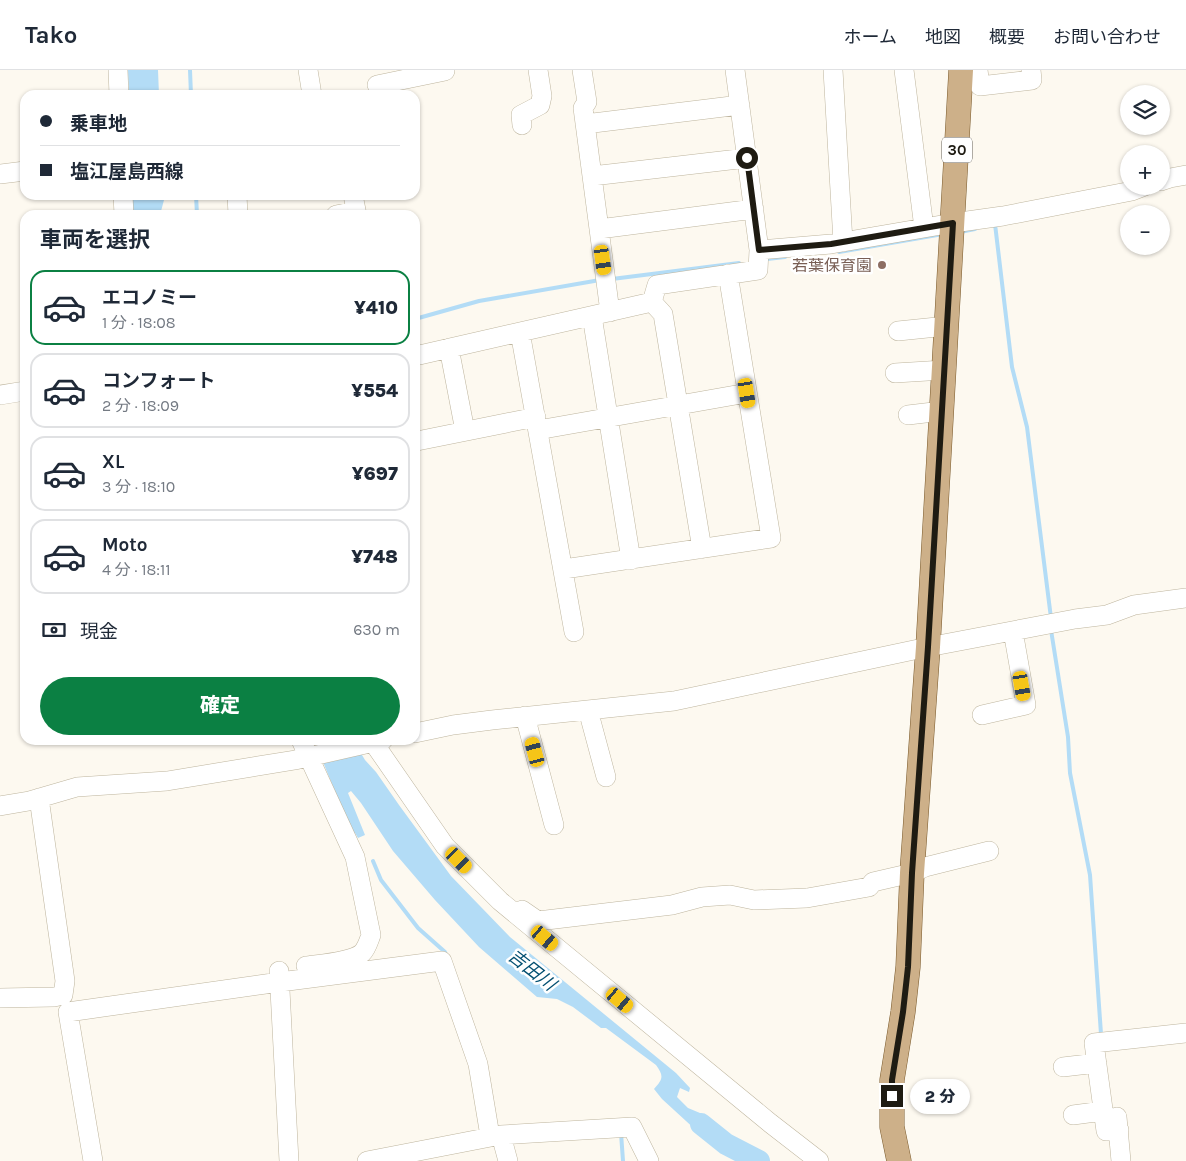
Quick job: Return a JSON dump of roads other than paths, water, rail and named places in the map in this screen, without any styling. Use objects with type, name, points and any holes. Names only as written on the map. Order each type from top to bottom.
[{"type":"main road","name":"30","points":[[899,1161],[892,1127],[892,1080],[908,967],[912,873],[928,647],[962,70]]},
{"type":"street","points":[[308,70],[311,90]]},
{"type":"street","points":[[377,83],[445,70]]},
{"type":"street","points":[[522,125],[521,115],[540,105],[542,96],[538,70]]},
{"type":"street","points":[[582,70],[587,102],[582,108],[606,279],[601,314],[609,418],[631,560]]},
{"type":"street","points":[[652,302],[656,284],[758,270],[759,250],[735,70]]},
{"type":"street","points":[[833,70],[843,242]]},
{"type":"street","points":[[904,70],[924,228]]},
{"type":"street","points":[[978,70],[980,86],[1032,80],[1031,70]]},
{"type":"street","points":[[585,124],[740,105]]},
{"type":"street","points":[[592,176],[747,158]]},
{"type":"street","points":[[0,174],[20,172]]},
{"type":"street","points":[[1170,178],[1186,176]]},
{"type":"street","points":[[759,250],[831,244],[924,228],[952,230],[1012,215],[1120,193]]},
{"type":"street","points":[[599,229],[754,209]]},
{"type":"street","points":[[564,570],[771,538],[728,274]]},
{"type":"street","points":[[420,355],[652,302]]},
{"type":"street","points":[[652,302],[663,314],[702,548]]},
{"type":"street","points":[[898,331],[947,326]]},
{"type":"street","points":[[520,332],[574,632]]},
{"type":"street","points":[[449,348],[465,431]]},
{"type":"street","points":[[895,373],[944,370]]},
{"type":"street","points":[[0,395],[20,393]]},
{"type":"street","points":[[420,440],[465,431],[609,418],[747,393]]},
{"type":"street","points":[[908,415],[942,411]]},
{"type":"street","points":[[420,732],[453,725],[525,716],[674,701],[928,647],[1107,615],[1134,605],[1186,598]]},
{"type":"street","points":[[982,715],[1026,705],[1013,631]]},
{"type":"street","points":[[588,710],[606,777]]},
{"type":"street","points":[[525,716],[554,825]]},
{"type":"street","points":[[0,806],[29,801],[77,787],[167,781],[308,751],[352,745]]},
{"type":"street","points":[[376,745],[445,846],[500,901],[818,1161]]},
{"type":"street","points":[[289,1161],[278,971],[351,959],[362,952],[371,934],[355,857],[308,751]]},
{"type":"street","points":[[0,998],[54,997],[64,995],[65,981],[39,798]]},
{"type":"street","points":[[500,901],[508,901],[538,920],[547,920],[672,905],[702,897],[730,894],[754,900],[807,898],[869,887],[873,882],[988,851]]},
{"type":"street","points":[[93,1161],[68,1012],[442,961],[478,1064],[496,1136],[508,1161]]},
{"type":"street","points":[[1119,1130],[1106,1131],[1094,1042],[1186,1033]]},
{"type":"street","points":[[1105,1041],[1119,1130],[1121,1161]]},
{"type":"street","points":[[1063,1067],[1097,1063]]},
{"type":"street","points":[[1073,1115],[1103,1111]]},
{"type":"street","points":[[367,1161],[496,1136],[632,1127],[649,1161]]},
{"type":"water","points":[[128,70],[158,70],[159,90],[129,90]]},
{"type":"water","points":[[133,200],[164,200],[161,210],[133,210]]},
{"type":"water","points":[[314,745],[356,745],[365,760],[376,772],[451,876],[510,937],[676,1073],[690,1088],[689,1092],[680,1088],[677,1097],[688,1108],[700,1113],[713,1125],[724,1142],[714,1140],[698,1132],[662,1099],[654,1089],[661,1077],[656,1065],[606,1028],[601,1028],[573,1007],[557,999],[537,997],[479,947],[393,851],[351,791],[348,793],[365,835],[358,838],[355,833],[352,833]]},
{"type":"waterway","points":[[190,70],[191,90]]},
{"type":"waterway","points":[[196,200],[197,210]]},
{"type":"waterway","points":[[994,224],[1012,367],[1027,427],[1051,618]]},
{"type":"waterway","points":[[960,232],[975,229]]},
{"type":"waterway","points":[[839,252],[943,234]]},
{"type":"waterway","points":[[767,259],[785,257]]},
{"type":"waterway","points":[[612,279],[739,263]]},
{"type":"waterway","points":[[420,318],[479,301],[600,280]]},
{"type":"waterway","points":[[1051,630],[1068,737],[1070,773],[1090,875],[1101,1034]]},
{"type":"waterway","points":[[373,861],[381,880],[418,928],[445,952],[446,956]]},
{"type":"waterway","name":"吉田川","points":[[701,1124],[726,1144],[759,1161]]},
{"type":"waterway","points":[[621,1133],[623,1161]]},
{"type":"place","name":"若葉保育園","points":[[882,265]]}]
